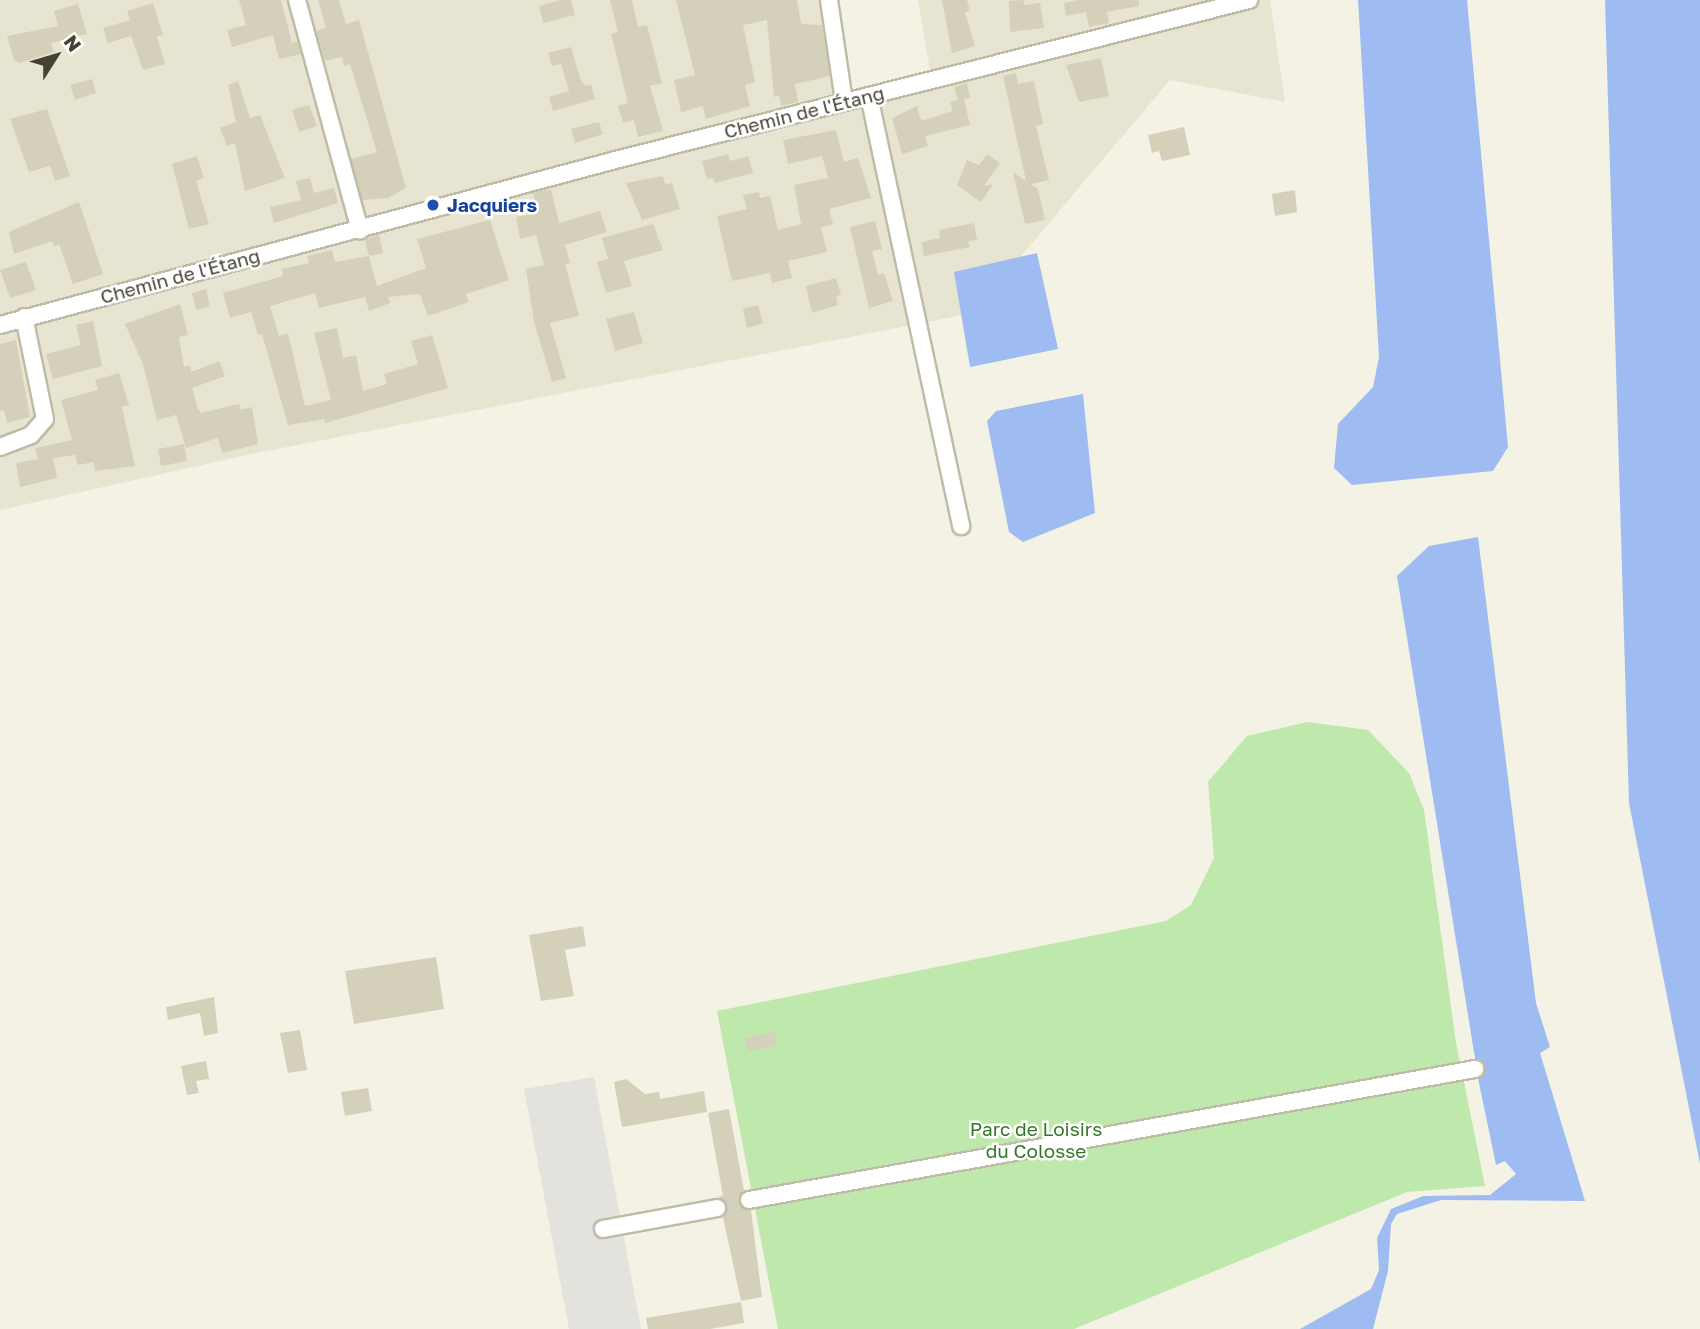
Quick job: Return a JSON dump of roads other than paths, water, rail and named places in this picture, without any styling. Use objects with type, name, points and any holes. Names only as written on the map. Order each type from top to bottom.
[{"type":"street","points":[[297,0],[360,231]]},
{"type":"street","points":[[829,0],[844,102]]},
{"type":"street","name":"Chemin de l'Étang","points":[[0,325],[844,102],[1249,0]]},
{"type":"street","points":[[869,96],[961,526]]},
{"type":"street","points":[[0,446],[31,435],[45,419],[24,317]]},
{"type":"street","points":[[749,1200],[1475,1069]]},
{"type":"street","points":[[603,1229],[716,1208]]},
{"type":"water","points":[[1358,0],[1467,0],[1508,447],[1493,471],[1352,485],[1334,468],[1338,424],[1373,387],[1379,357]]},
{"type":"water","points":[[1605,0],[1700,0],[1700,1164],[1629,803]]},
{"type":"water","points":[[1037,253],[1058,349],[970,367],[954,272]]},
{"type":"water","points":[[1083,394],[1095,513],[1023,542],[1009,532],[987,421],[996,411]]},
{"type":"water","points":[[1478,537],[1536,1003],[1550,1047],[1540,1053],[1585,1201],[1441,1200],[1397,1214],[1391,1224],[1388,1271],[1373,1329],[1300,1329],[1371,1289],[1379,1270],[1377,1238],[1391,1209],[1423,1196],[1490,1195],[1516,1174],[1505,1161],[1496,1165],[1479,1083],[1397,576],[1429,546]]},
{"type":"tunnel","points":[[717,1208],[749,1200]]},
{"type":"place","name":"Jacquiers","points":[[433,205]]},
{"type":"park label","name":"Parc de Loisirs du Colosse","points":[[1036,1140]]}]
